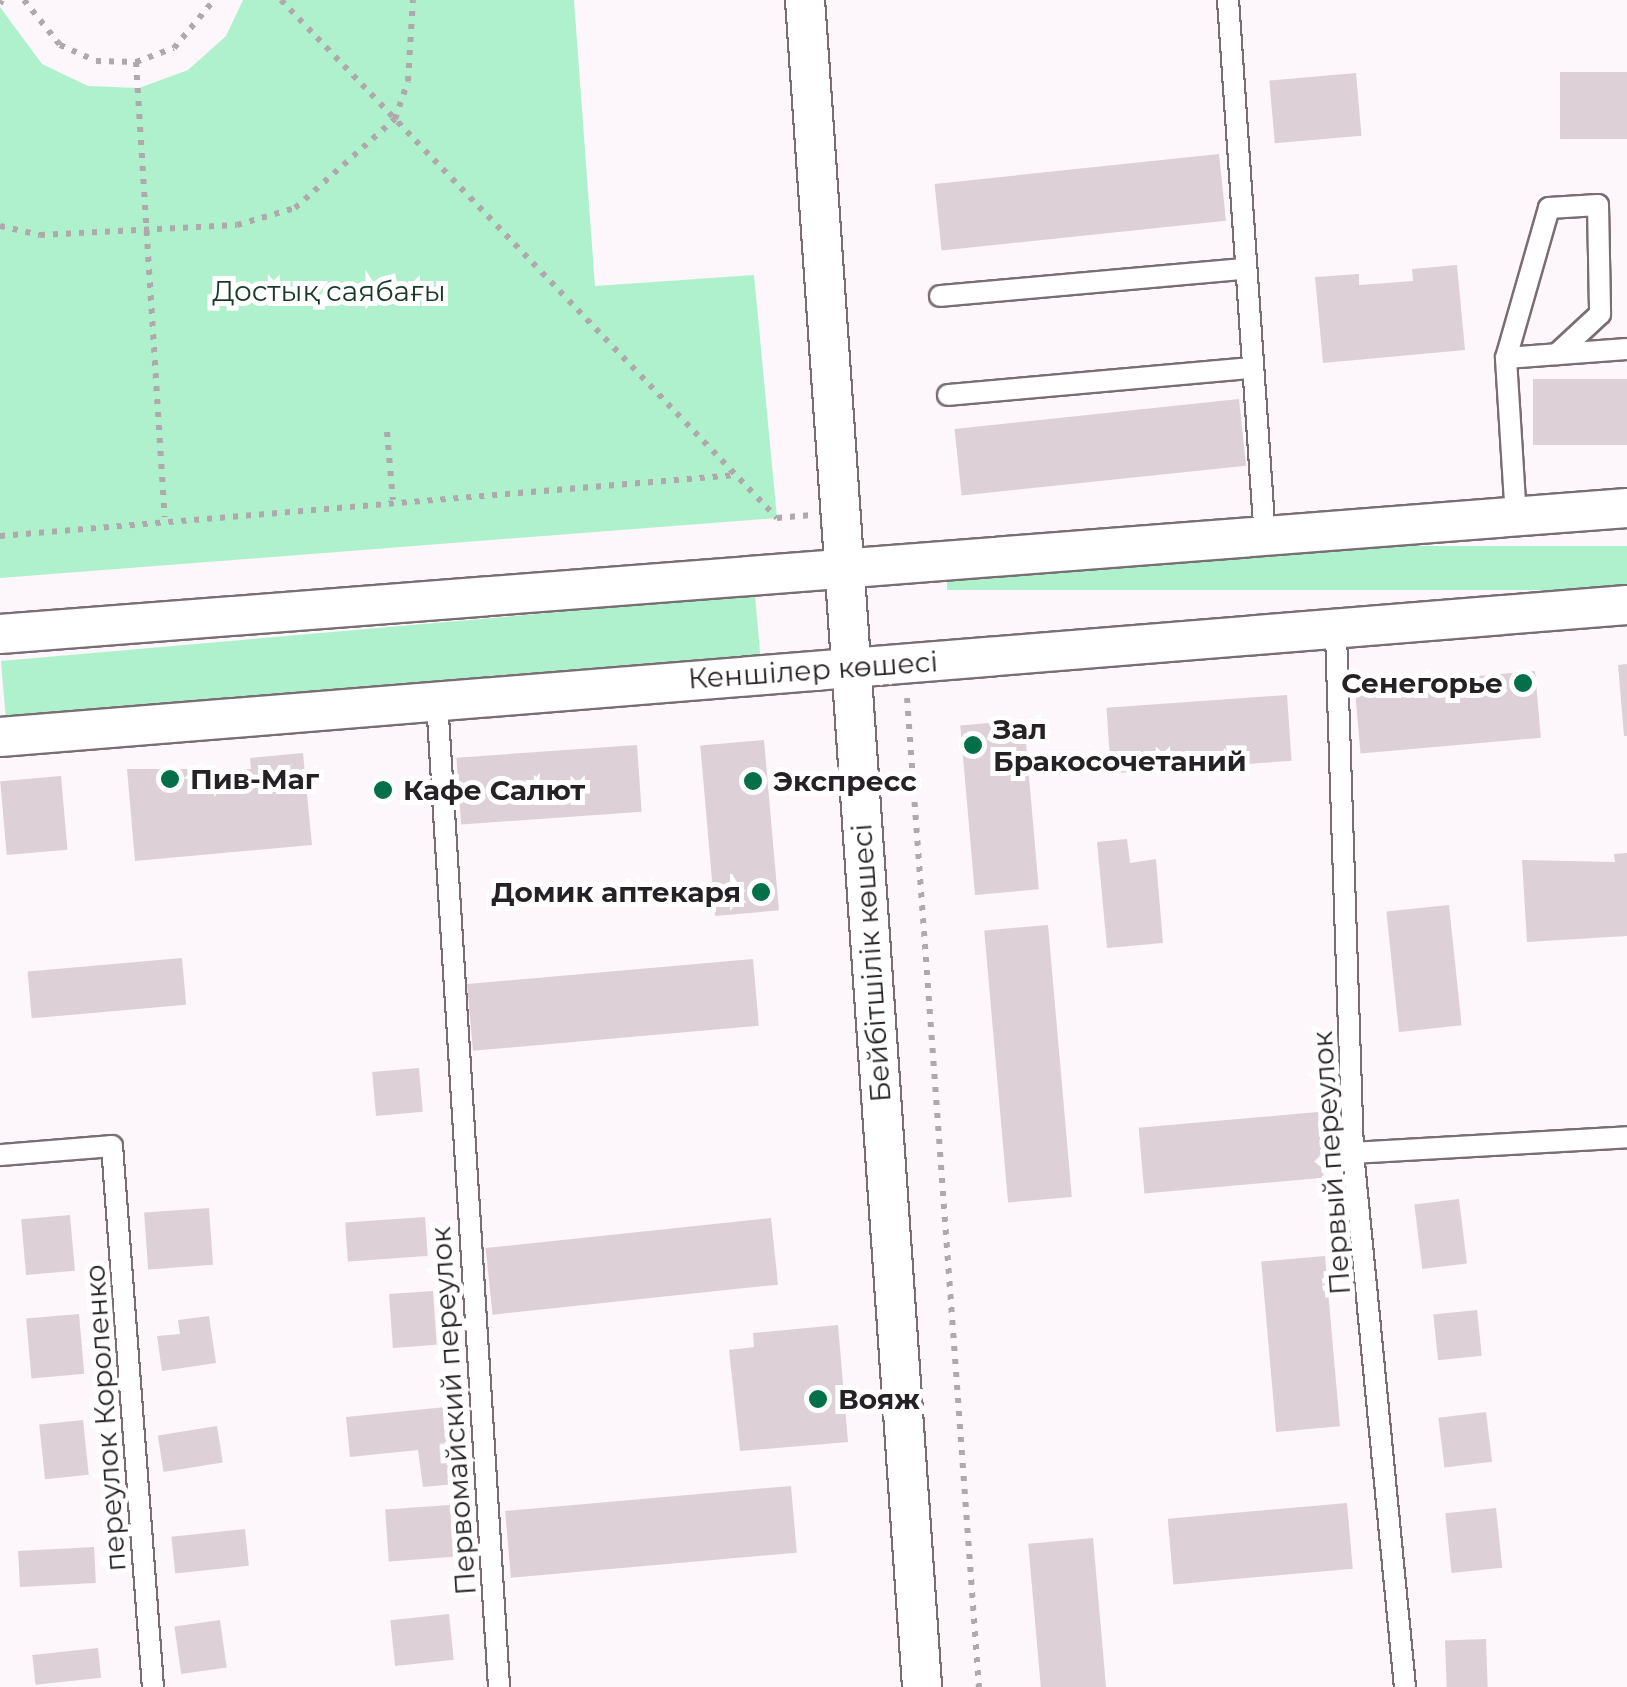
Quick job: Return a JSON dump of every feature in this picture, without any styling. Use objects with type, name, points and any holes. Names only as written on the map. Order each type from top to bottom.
[{"type":"street","name":"Бейбітшілік көшесі","points":[[806,0],[922,1687]]},
{"type":"street","points":[[0,634],[1627,508]]},
{"type":"street","name":"Кеншілер көшесі","points":[[0,738],[850,666],[1336,634],[1627,604]]},
{"type":"lane","points":[[1228,0],[1266,538]]},
{"type":"lane","points":[[1516,518],[1506,358],[1549,208],[1598,205],[1600,314],[1557,354]]},
{"type":"lane","points":[[940,296],[1245,269]]},
{"type":"lane","points":[[1506,358],[1627,348]]},
{"type":"lane","points":[[948,395],[1253,368]]},
{"type":"lane","name":"Первый переулок","points":[[1336,634],[1354,1153],[1405,1687]]},
{"type":"lane","name":"Первомайский переулок","points":[[437,701],[499,1687]]},
{"type":"lane","points":[[1354,1153],[1627,1137]]},
{"type":"lane","name":"переулок Короленко","points":[[0,1155],[112,1146],[153,1687]]},
{"type":"path","points":[[24,0],[60,45],[96,61],[136,62],[174,48],[214,0]]},
{"type":"path","points":[[281,0],[777,518],[840,512]]},
{"type":"path","points":[[0,226],[40,235],[237,226],[295,208],[395,119],[408,82],[413,0]]},
{"type":"path","points":[[136,62],[165,517]]},
{"type":"path","points":[[387,432],[393,500]]},
{"type":"path","points":[[0,536],[165,517],[737,476]]},
{"type":"path","points":[[907,698],[980,1687]]},
{"type":"green space","name":"Достық саябағы","points":[[243,0],[574,0],[595,286],[754,275],[777,518],[0,578],[0,7],[42,64],[88,86],[139,88],[188,70],[226,36]]},
{"type":"green space","points":[[947,546],[1627,546],[1627,590],[947,590]]},
{"type":"green space","points":[[755,595],[760,657],[6,723],[1,661]]},
{"type":"building","points":[[1560,72],[1627,72],[1627,139],[1560,139]]},
{"type":"building","points":[[1356,73],[1361,136],[1275,143],[1269,81]]},
{"type":"building","points":[[1219,154],[1226,221],[942,251],[935,184]]},
{"type":"building","points":[[1457,265],[1465,350],[1323,363],[1315,277],[1359,274],[1359,285],[1413,281],[1412,269]]},
{"type":"building","points":[[1533,379],[1627,379],[1627,445],[1533,445]]},
{"type":"building","points":[[1239,399],[1246,466],[962,496],[955,429]]},
{"type":"building","points":[[1627,664],[1627,736],[1624,736],[1618,665]]},
{"type":"building","points":[[1535,671],[1541,738],[1361,754],[1355,687]]},
{"type":"building","points":[[1287,695],[1292,761],[1111,773],[1106,708]]},
{"type":"building","points":[[1024,720],[1039,889],[975,895],[960,726]]},
{"type":"building","points":[[764,740],[779,910],[715,916],[700,746]]},
{"type":"building","points":[[637,745],[642,812],[461,824],[456,758]]},
{"type":"building","points":[[303,753],[312,845],[135,861],[127,769],[251,769],[250,758]]},
{"type":"building","points":[[61,776],[67,850],[7,855],[0,781]]},
{"type":"building","points":[[1127,839],[1130,863],[1156,859],[1163,943],[1107,948],[1097,842]]},
{"type":"building","points":[[1627,853],[1627,936],[1527,942],[1522,860],[1615,862],[1614,854]]},
{"type":"building","points":[[1449,905],[1462,1025],[1399,1032],[1386,912]]},
{"type":"building","points":[[1048,925],[1072,1197],[1008,1203],[984,931]]},
{"type":"building","points":[[182,958],[186,1005],[32,1018],[28,972]]},
{"type":"building","points":[[753,959],[759,1026],[473,1051],[467,984]]},
{"type":"building","points":[[419,1068],[423,1112],[376,1116],[372,1072]]},
{"type":"building","points":[[1318,1112],[1324,1178],[1144,1193],[1139,1128]]},
{"type":"building","points":[[1459,1199],[1467,1264],[1422,1269],[1414,1204]]},
{"type":"building","points":[[209,1208],[213,1265],[148,1269],[144,1213]]},
{"type":"building","points":[[70,1215],[75,1271],[26,1275],[21,1219]]},
{"type":"building","points":[[425,1217],[428,1256],[348,1261],[345,1223]]},
{"type":"building","points":[[771,1218],[778,1285],[493,1315],[486,1248]]},
{"type":"building","points":[[1325,1256],[1340,1426],[1276,1432],[1261,1262]]},
{"type":"building","points":[[433,1291],[437,1345],[393,1348],[389,1294]]},
{"type":"building","points":[[1477,1310],[1482,1356],[1438,1360],[1433,1315]]},
{"type":"building","points":[[79,1314],[84,1374],[31,1378],[26,1319]]},
{"type":"building","points":[[209,1316],[216,1363],[162,1371],[157,1336],[180,1334],[178,1320]]},
{"type":"building","points":[[838,1325],[848,1442],[740,1451],[729,1350],[754,1347],[753,1333]]},
{"type":"building","points":[[446,1407],[455,1484],[423,1487],[418,1450],[350,1457],[346,1417]]},
{"type":"building","points":[[1486,1412],[1492,1462],[1444,1467],[1438,1418]]},
{"type":"building","points":[[83,1420],[89,1475],[45,1479],[39,1425]]},
{"type":"building","points":[[217,1426],[223,1463],[164,1472],[158,1435]]},
{"type":"building","points":[[791,1486],[797,1553],[511,1578],[505,1511]]},
{"type":"building","points":[[1347,1503],[1353,1569],[1173,1584],[1168,1519]]},
{"type":"building","points":[[450,1505],[454,1557],[389,1561],[385,1510]]},
{"type":"building","points":[[1496,1508],[1502,1568],[1452,1573],[1445,1513]]},
{"type":"building","points":[[245,1529],[249,1566],[175,1574],[171,1537]]},
{"type":"building","points":[[1093,1538],[1106,1687],[1041,1687],[1028,1544]]},
{"type":"building","points":[[94,1547],[96,1583],[20,1587],[18,1551]]},
{"type":"building","points":[[449,1614],[454,1660],[395,1666],[390,1620]]},
{"type":"building","points":[[220,1620],[227,1668],[181,1674],[174,1626]]},
{"type":"building","points":[[1486,1639],[1488,1687],[1447,1687],[1445,1640]]},
{"type":"building","points":[[98,1648],[101,1678],[35,1685],[32,1655]]},
{"type":"place","name":"Сенегорье","points":[[1523,683]]},
{"type":"place","name":"Зал Бракосочетаний","points":[[973,745]]},
{"type":"place","name":"Пив-Маг","points":[[170,779]]},
{"type":"place","name":"Экспресс","points":[[753,781]]},
{"type":"place","name":"Кафе Салют","points":[[383,790]]},
{"type":"place","name":"Домик аптекаря","points":[[761,892]]},
{"type":"place","name":"Вояж","points":[[818,1399]]}]
